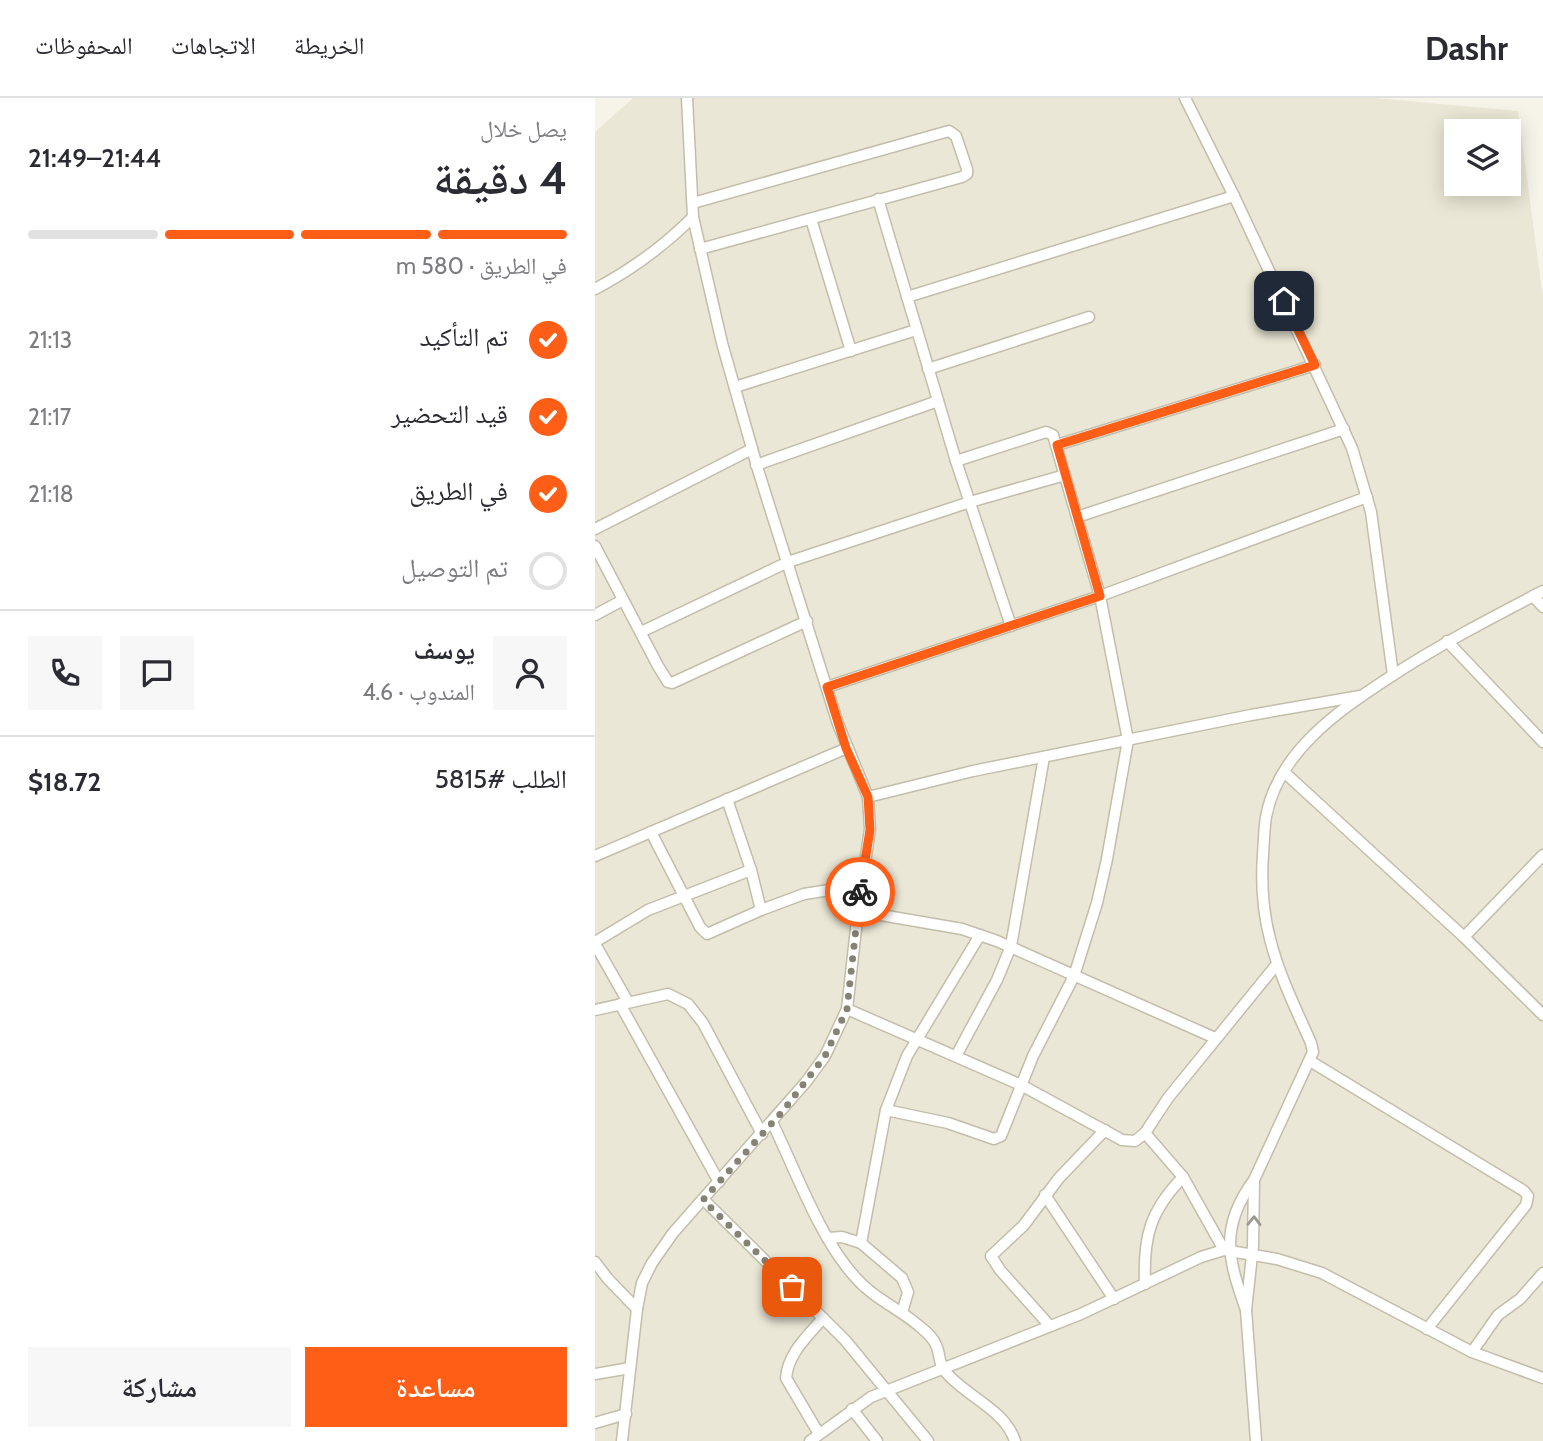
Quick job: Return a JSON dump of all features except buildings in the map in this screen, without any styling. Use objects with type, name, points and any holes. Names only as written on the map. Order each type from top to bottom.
[{"type":"street","points":[[622,1441],[636,1308],[642,1283],[652,1263],[668,1239],[762,1134],[825,1056],[847,1009],[857,911],[870,830],[868,797],[846,748],[752,449],[700,249],[693,216],[687,98]]},
{"type":"street","points":[[1185,98],[1315,365],[1352,448],[1367,497],[1377,550],[1393,675]]},
{"type":"street","points":[[693,203],[949,131],[955,134],[967,169],[965,176],[700,249]]},
{"type":"street","points":[[907,297],[1234,196]]},
{"type":"street","points":[[878,199],[956,461],[1011,626]]},
{"type":"street","points":[[595,289],[646,259],[668,242],[693,216]]},
{"type":"street","points":[[811,219],[851,351]]},
{"type":"street","points":[[928,369],[1089,317]]},
{"type":"street","points":[[735,387],[916,330]]},
{"type":"street","points":[[1057,445],[1315,365]]},
{"type":"street","points":[[757,465],[938,401]]},
{"type":"street","points":[[1077,517],[1344,429]]},
{"type":"street","points":[[885,1110],[948,1123],[999,1138],[1021,1085],[1074,975],[1097,903],[1128,740],[1100,596],[1053,435],[1046,432],[956,461]]},
{"type":"street","points":[[595,530],[752,449]]},
{"type":"street","points":[[641,632],[788,562],[970,502],[1066,475]]},
{"type":"street","points":[[827,687],[1100,596],[1367,497]]},
{"type":"street","points":[[595,546],[665,678],[672,683],[807,621]]},
{"type":"street","points":[[1227,1250],[1233,1215],[1243,1194],[1254,1180],[1313,1052],[1277,964],[1264,909],[1262,864],[1266,816],[1284,772],[1321,727],[1360,696],[1447,641],[1538,593],[1543,607]]},
{"type":"street","points":[[595,615],[623,600]]},
{"type":"street","points":[[1447,641],[1543,742]]},
{"type":"street","points":[[868,797],[973,771],[1360,696]]},
{"type":"street","points":[[595,856],[846,748]]},
{"type":"street","points":[[956,1056],[997,980],[1011,946],[1044,757]]},
{"type":"street","points":[[1284,772],[1464,937],[1543,1015]]},
{"type":"street","points":[[727,799],[761,909]]},
{"type":"street","points":[[651,832],[684,897],[708,934],[761,909],[804,894],[861,885]]},
{"type":"street","points":[[1464,937],[1543,855]]},
{"type":"street","points":[[719,1182],[595,943],[648,910],[751,870]]},
{"type":"street","points":[[857,911],[962,929],[980,935],[1011,946],[1215,1038]]},
{"type":"street","points":[[861,1243],[885,1110],[907,1056],[980,935]]},
{"type":"street","points":[[847,1009],[1021,1085],[1128,1142],[1135,1141],[1145,1133],[1168,1097],[1277,964]]},
{"type":"street","points":[[595,1010],[669,994],[678,997],[695,1011],[762,1134]]},
{"type":"street","points":[[1310,1061],[1524,1191],[1528,1196],[1525,1205],[1427,1329]]},
{"type":"street","points":[[772,1122],[828,1238],[861,1284],[902,1313],[934,1341],[942,1368],[989,1408],[1015,1441]]},
{"type":"street","points":[[1050,1326],[1000,1270],[991,1256],[1024,1225],[1045,1195],[1105,1130]]},
{"type":"street","points":[[1145,1133],[1183,1177],[1227,1250],[1246,1310]]},
{"type":"street","points":[[1145,1284],[1144,1256],[1149,1229],[1161,1202],[1183,1177]]},
{"type":"street","points":[[1254,1180],[1252,1254],[1246,1310],[1256,1441]]},
{"type":"street","points":[[1045,1195],[1114,1299]]},
{"type":"street","points":[[703,1200],[823,1318],[888,1390],[928,1441]]},
{"type":"street","points":[[828,1238],[842,1237],[861,1243],[895,1272],[906,1284],[907,1298],[902,1313]]},
{"type":"street","points":[[823,1318],[798,1347],[786,1368],[786,1378],[814,1438],[852,1409],[888,1390],[1114,1299],[1201,1257],[1227,1250],[1322,1273],[1472,1352],[1543,1378]]},
{"type":"street","points":[[595,1262],[636,1308]]},
{"type":"street","points":[[1472,1352],[1498,1315],[1520,1299],[1543,1273]]},
{"type":"street","points":[[595,1374],[630,1368]]},
{"type":"street","points":[[852,1409],[877,1441]]},
{"type":"street","points":[[595,1423],[625,1414]]},
{"type":"shaded area","points":[[633,98],[1375,98],[1518,111],[1519,119],[1444,119],[1444,196],[1521,196],[1521,133],[1543,298],[1543,1441],[595,1441],[595,132]]},
{"type":"way so far","points":[[792,1287],[703,1200],[782,1112],[825,1056],[847,1009],[860,892]]},
{"type":"route","points":[[860,892],[870,830],[868,797],[846,748],[827,687],[1100,596],[1057,445],[1315,365],[1284,301]]}]
